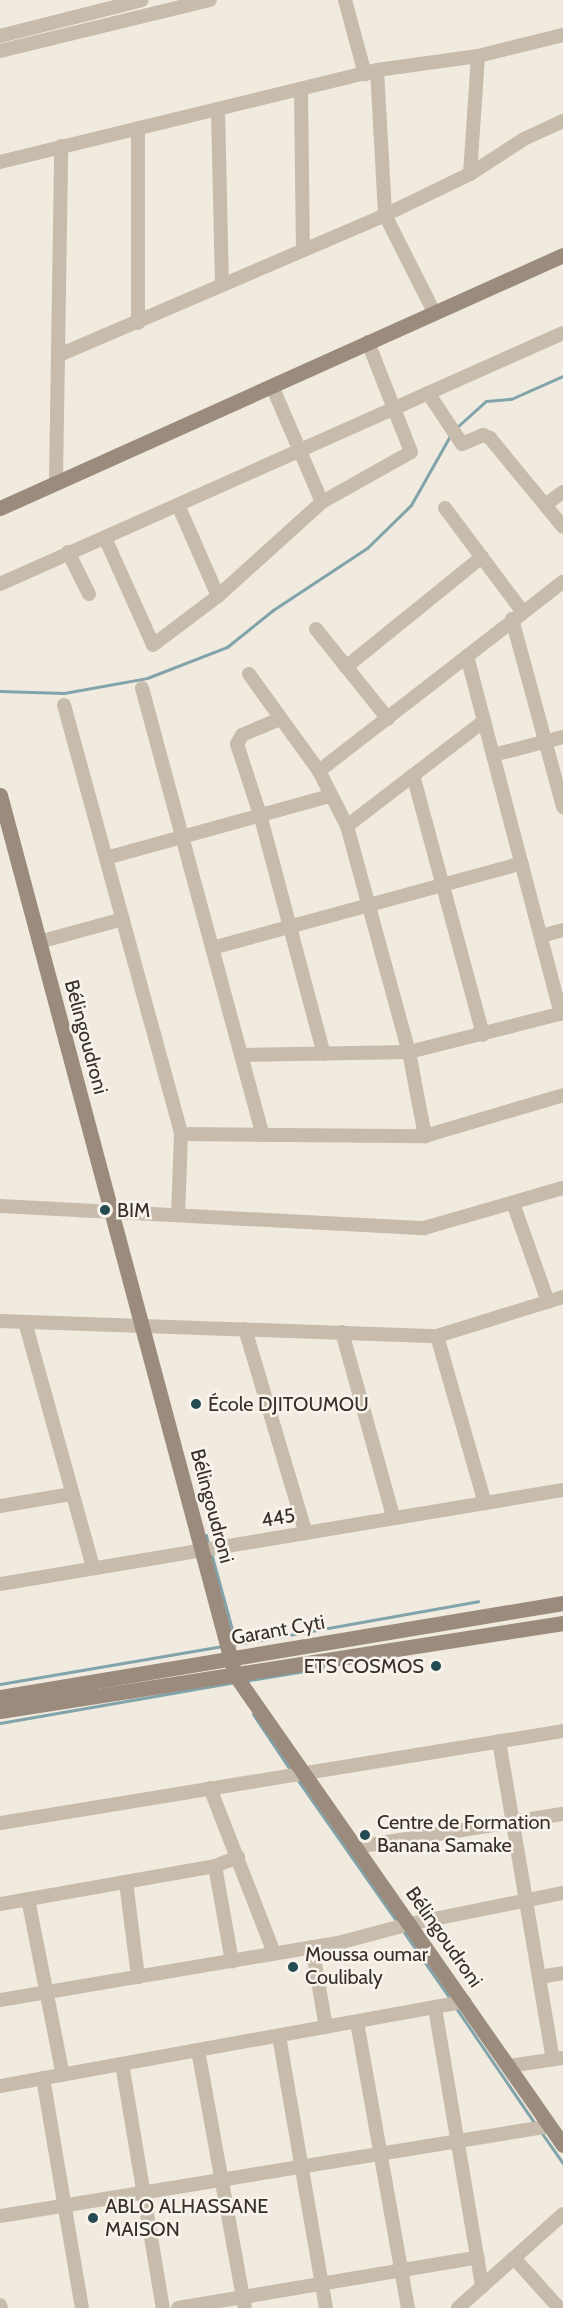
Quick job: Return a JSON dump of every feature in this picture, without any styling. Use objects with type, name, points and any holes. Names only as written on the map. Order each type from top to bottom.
[{"type":"street","points":[[0,36],[142,0]]},
{"type":"street","points":[[0,51],[210,0]]},
{"type":"street","points":[[345,0],[371,72],[385,215],[434,312]]},
{"type":"street","points":[[0,162],[218,108],[301,91],[371,72],[478,56],[563,35]]},
{"type":"street","points":[[470,174],[478,56]]},
{"type":"street","points":[[301,91],[303,249]]},
{"type":"street","points":[[218,108],[222,285]]},
{"type":"street","points":[[59,355],[385,215],[470,174],[524,139],[563,121]]},
{"type":"street","points":[[138,128],[138,323]]},
{"type":"street","points":[[56,481],[61,146]]},
{"type":"street","points":[[0,508],[563,255]]},
{"type":"street","points":[[0,584],[563,333]]},
{"type":"street","points":[[105,538],[153,645],[218,596],[322,502],[411,452],[368,342]]},
{"type":"street","points":[[272,386],[322,502]]},
{"type":"street","points":[[428,393],[448,427],[462,444],[483,435],[490,438],[563,527]]},
{"type":"street","points":[[545,505],[563,492]]},
{"type":"street","points":[[178,505],[218,596]]},
{"type":"street","points":[[445,507],[482,557],[517,615],[545,741],[563,807]]},
{"type":"street","points":[[68,552],[89,594]]},
{"type":"street","points":[[346,667],[482,557]]},
{"type":"street","points":[[319,771],[388,719],[517,615],[563,582]]},
{"type":"street","points":[[316,629],[388,719]]},
{"type":"street","points":[[241,1055],[409,1052],[483,1035],[562,1013],[466,656]]},
{"type":"street","points":[[249,674],[319,771],[329,796],[347,826],[409,1052],[425,1136]]},
{"type":"street","points":[[142,688],[263,1135]]},
{"type":"street","points":[[64,705],[181,1134],[178,1214]]},
{"type":"street","points":[[280,719],[242,735],[237,744],[261,818],[324,1054]]},
{"type":"street","points":[[347,826],[484,721]]},
{"type":"street","points":[[493,755],[563,737]]},
{"type":"street","points":[[413,775],[483,1035]]},
{"type":"street","name":"Bélingoudroni","points":[[0,795],[235,1675],[305,1772],[563,2145]]},
{"type":"street","points":[[106,858],[261,818],[329,796]]},
{"type":"street","points":[[212,948],[522,863]]},
{"type":"street","points":[[39,942],[123,919]]},
{"type":"street","points":[[541,936],[563,930]]},
{"type":"street","points":[[181,1134],[425,1136],[563,1095]]},
{"type":"street","points":[[0,1206],[424,1228],[563,1188]]},
{"type":"street","points":[[513,1203],[548,1302]]},
{"type":"street","points":[[0,1321],[437,1336],[563,1298]]},
{"type":"street","points":[[25,1322],[93,1569]]},
{"type":"street","points":[[245,1329],[306,1533]]},
{"type":"street","points":[[342,1332],[393,1516]]},
{"type":"street","points":[[437,1336],[484,1503]]},
{"type":"street","name":"445","points":[[0,1584],[306,1533],[393,1516],[563,1490]]},
{"type":"street","points":[[0,1506],[72,1494]]},
{"type":"street","name":"Garant Cyti","points":[[0,1697],[563,1603]]},
{"type":"street","name":"Garant Cyti","points":[[0,1711],[563,1623]]},
{"type":"street","points":[[0,1824],[563,1731]]},
{"type":"street","points":[[499,1741],[539,1977],[558,2059],[508,2066]]},
{"type":"street","points":[[210,1788],[274,1953]]},
{"type":"street","points":[[356,1847],[563,1814]]},
{"type":"street","points":[[0,1904],[214,1866],[238,1857]]},
{"type":"street","points":[[214,1866],[232,1961]]},
{"type":"street","points":[[126,1882],[138,1977]]},
{"type":"street","points":[[0,2000],[312,1947],[409,1924],[563,1893]]},
{"type":"street","points":[[28,1899],[44,1992],[63,2075]]},
{"type":"street","points":[[312,1947],[326,2027]]},
{"type":"street","points":[[539,1977],[563,1973]]},
{"type":"street","points":[[0,2086],[464,2002]]},
{"type":"street","points":[[435,2007],[482,2287]]},
{"type":"street","points":[[357,2022],[408,2308]]},
{"type":"street","points":[[279,2036],[326,2308]]},
{"type":"street","points":[[198,2050],[244,2303]]},
{"type":"street","points":[[122,2064],[163,2308]]},
{"type":"street","points":[[43,2078],[82,2308]]},
{"type":"street","points":[[0,2216],[550,2126]]},
{"type":"street","points":[[458,2308],[563,2214]]},
{"type":"street","points":[[178,2308],[244,2303],[322,2284],[478,2257]]},
{"type":"street","points":[[514,2258],[559,2308]]},
{"type":"waterway","points":[[457,427],[486,401],[511,399],[563,376]]},
{"type":"waterway","points":[[0,691],[64,693],[147,678],[227,647],[273,610],[367,548],[411,505],[451,434]]},
{"type":"waterway","points":[[206,1535],[208,1544]]},
{"type":"waterway","points":[[211,1553],[236,1644]]},
{"type":"waterway","points":[[232,1645],[478,1601]]},
{"type":"waterway","points":[[0,1684],[223,1646]]},
{"type":"waterway","points":[[244,1681],[335,1666]]},
{"type":"waterway","points":[[0,1723],[235,1682]]},
{"type":"waterway","points":[[253,1714],[291,1771]]},
{"type":"waterway","points":[[297,1779],[398,1923]]},
{"type":"waterway","points":[[403,1931],[451,2000]]},
{"type":"waterway","points":[[456,2008],[535,2124]]},
{"type":"waterway","points":[[541,2132],[563,2163]]},
{"type":"place","name":"BIM","points":[[105,1210]]},
{"type":"place","name":"École DJITOUMOU","points":[[196,1404]]},
{"type":"place","name":"ETS COSMOS","points":[[436,1666]]},
{"type":"place","name":"Centre de Formation Banana Samake","points":[[365,1835]]},
{"type":"place","name":"Moussa oumar Coulibaly","points":[[293,1967]]},
{"type":"place","name":"ABLO ALHASSANE MAISON","points":[[93,2218]]}]
